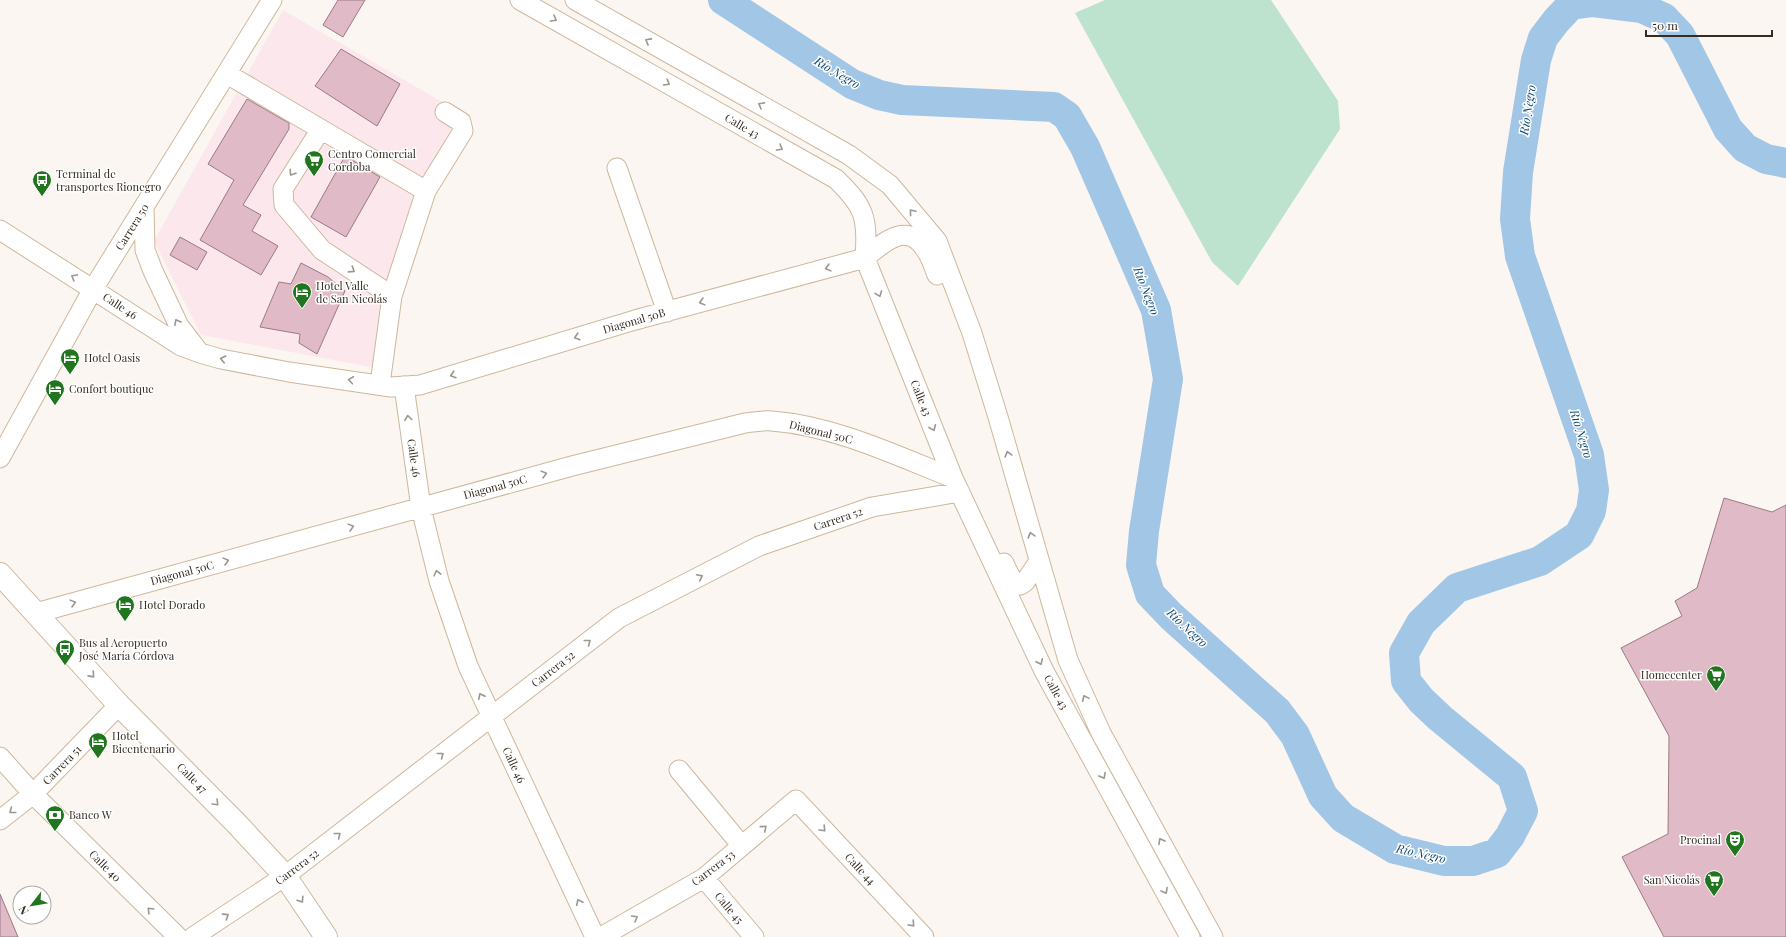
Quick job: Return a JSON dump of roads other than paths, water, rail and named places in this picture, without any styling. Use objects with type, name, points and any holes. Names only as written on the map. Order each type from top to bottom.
[{"type":"main road","name":"Calle 47","points":[[0,574],[119,705],[237,824],[285,876],[326,937]]},
{"type":"street","name":"Carrera 50","points":[[0,458],[93,289],[272,0]]},
{"type":"street","name":"Calle 43","points":[[520,0],[836,179],[853,195],[863,214],[867,229],[866,258],[957,485],[1044,671],[1190,937]]},
{"type":"street","name":"Calle 43","points":[[575,0],[849,155],[890,185],[937,241],[972,333],[998,417],[1068,660],[1101,733],[1213,937]]},
{"type":"street","points":[[227,74],[426,192]]},
{"type":"street","points":[[380,384],[392,296],[426,192],[463,131],[461,122],[445,112]]},
{"type":"street","points":[[321,129],[283,188],[284,205],[322,250],[392,296]]},
{"type":"street","points":[[617,168],[667,312]]},
{"type":"street","points":[[144,207],[145,250],[153,271],[179,326],[200,353]]},
{"type":"street","name":"Calle 46","points":[[0,230],[181,346],[221,359],[289,372],[380,384],[391,387],[404,386],[421,508],[444,595],[468,666],[595,937]]},
{"type":"street","points":[[866,258],[894,237],[906,234],[915,238],[927,251],[954,316],[983,400],[998,417]]},
{"type":"street","name":"Diagonal 50B","points":[[404,386],[420,385],[667,312],[866,258]]},
{"type":"street","name":"Diagonal 50C","points":[[36,613],[572,466],[745,423],[771,421],[801,425],[834,433],[957,485]]},
{"type":"street","name":"Carrera 52","points":[[193,937],[285,876],[619,618],[759,546],[872,507],[957,485]]},
{"type":"street","points":[[973,519],[985,527],[1015,583],[1020,585],[1025,582],[1039,561]]},
{"type":"street","name":"Carrera 51","points":[[0,820],[33,794],[119,705]]},
{"type":"street","points":[[0,757],[33,794]]},
{"type":"street","points":[[679,770],[742,846]]},
{"type":"street","name":"Calle 40","points":[[33,794],[178,937]]},
{"type":"street","name":"Carrera 53","points":[[601,937],[704,878],[796,800]]},
{"type":"street","name":"Calle 44","points":[[796,800],[924,937]]},
{"type":"street","name":"Calle 45","points":[[704,878],[754,937]]},
{"type":"waterway","name":"Río Negro","points":[[723,0],[852,84],[879,95],[902,100],[1054,107],[1067,116],[1085,147],[1156,310],[1168,379],[1144,531],[1141,565],[1150,594],[1171,616],[1277,711],[1295,735],[1323,796],[1343,818],[1395,849],[1444,861],[1473,861],[1497,853],[1510,836],[1523,811],[1512,777],[1440,718],[1421,700],[1406,681],[1404,653],[1421,623],[1457,588],[1540,561],[1579,535],[1591,511],[1594,490],[1589,455],[1520,256],[1515,219],[1518,172],[1536,60],[1543,38],[1571,5],[1593,2],[1642,8],[1664,18],[1680,35],[1728,129],[1745,148],[1766,159],[1786,163]]},
{"type":"place","name":"Centro Comercial Cordoba","points":[[314,177]]},
{"type":"place","name":"Terminal de transportes Rionegro","points":[[42,197]]},
{"type":"place","name":"Hotel Valle de San Nicolás","points":[[302,309]]},
{"type":"place","name":"Hotel Oasis","points":[[70,375]]},
{"type":"place","name":"Confort boutique","points":[[55,406]]},
{"type":"place","name":"Hotel Dorado","points":[[125,622]]},
{"type":"place","name":"Bus al Aeropuerto José María Córdova","points":[[65,666]]},
{"type":"place","name":"Homecenter","points":[[1716,692]]},
{"type":"place","name":"Hotel Bicentenario","points":[[98,759]]},
{"type":"place","name":"Banco W","points":[[55,832]]},
{"type":"place","name":"Procinal","points":[[1735,857]]},
{"type":"place","name":"San Nicolás","points":[[1714,897]]}]
